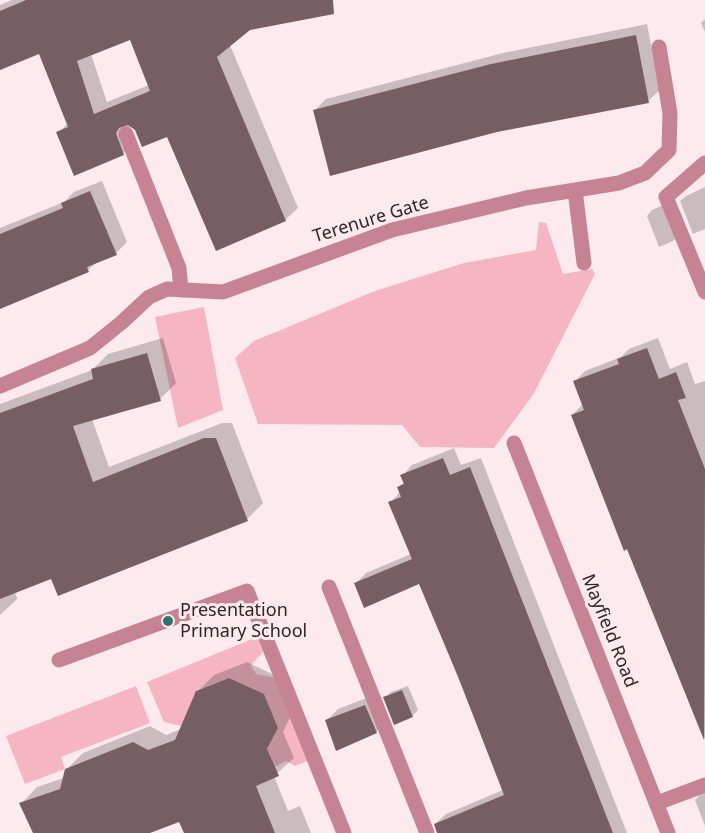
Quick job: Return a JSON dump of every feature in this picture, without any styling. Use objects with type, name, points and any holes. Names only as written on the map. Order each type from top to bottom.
[{"type":"street","name":"Terenure Gate","points":[[0,386],[90,348],[122,324],[149,297],[167,289],[223,292],[392,230],[526,198],[619,183],[645,173],[669,150],[670,113],[659,47]]},
{"type":"street","points":[[126,134],[179,268],[181,290]]},
{"type":"street","points":[[705,163],[666,196],[705,292]]},
{"type":"street","points":[[576,190],[584,263]]},
{"type":"street","name":"Mayfield Road","points":[[514,443],[668,833]]},
{"type":"street","points":[[329,587],[427,833]]},
{"type":"street","points":[[59,660],[247,591],[344,833]]},
{"type":"street","points":[[657,803],[705,785]]},
{"type":"shaded area","points":[[539,222],[546,223],[563,274],[592,269],[595,274],[533,395],[494,448],[420,447],[402,425],[258,424],[235,358],[254,341],[375,291],[464,263],[536,250]]},
{"type":"shaded area","points":[[204,307],[223,410],[178,428],[155,317]]},
{"type":"shaded area","points":[[257,637],[263,652],[251,665],[256,674],[277,678],[310,760],[295,766],[286,761],[245,782],[261,761],[278,728],[264,694],[229,678],[197,690],[181,726],[164,722],[147,682]]},
{"type":"shaded area","points":[[136,686],[150,723],[61,757],[65,769],[25,784],[6,736]]},
{"type":"building","points":[[26,0],[333,0],[334,14],[250,30],[217,57],[286,221],[216,251],[167,137],[142,147],[135,130],[128,125],[119,128],[116,133],[124,155],[74,176],[56,132],[68,127],[39,54],[0,70],[0,11]],"holes":[[[130,40],[150,91],[94,114],[77,61]]]},
{"type":"building","points":[[636,35],[649,103],[497,132],[330,176],[313,110],[491,64]]},
{"type":"building","points":[[90,191],[117,255],[87,267],[89,272],[0,309],[0,234],[63,208],[61,203]]},
{"type":"building","points":[[647,348],[659,379],[676,372],[686,398],[678,400],[705,469],[704,740],[627,549],[624,551],[571,415],[584,410],[573,381],[619,364],[617,359]]},
{"type":"building","points":[[147,353],[161,401],[73,426],[93,482],[204,438],[216,438],[248,521],[58,596],[51,579],[0,599],[0,413],[93,379],[91,369]]},
{"type":"building","points":[[443,458],[450,475],[470,467],[613,833],[437,833],[434,824],[504,795],[419,584],[364,608],[354,583],[412,559],[388,502],[401,497],[397,487],[404,484],[400,475]]},
{"type":"building","points":[[229,678],[264,694],[278,728],[267,749],[279,776],[256,786],[275,833],[184,833],[179,822],[150,833],[33,833],[19,803],[60,789],[65,769],[133,742],[148,750],[175,740],[196,691]]},
{"type":"building","points":[[402,690],[413,717],[394,725],[383,697]]},
{"type":"building","points":[[365,705],[377,733],[336,751],[325,720]]},
{"type":"place","name":"Presentation Primary School","points":[[168,621]]}]
